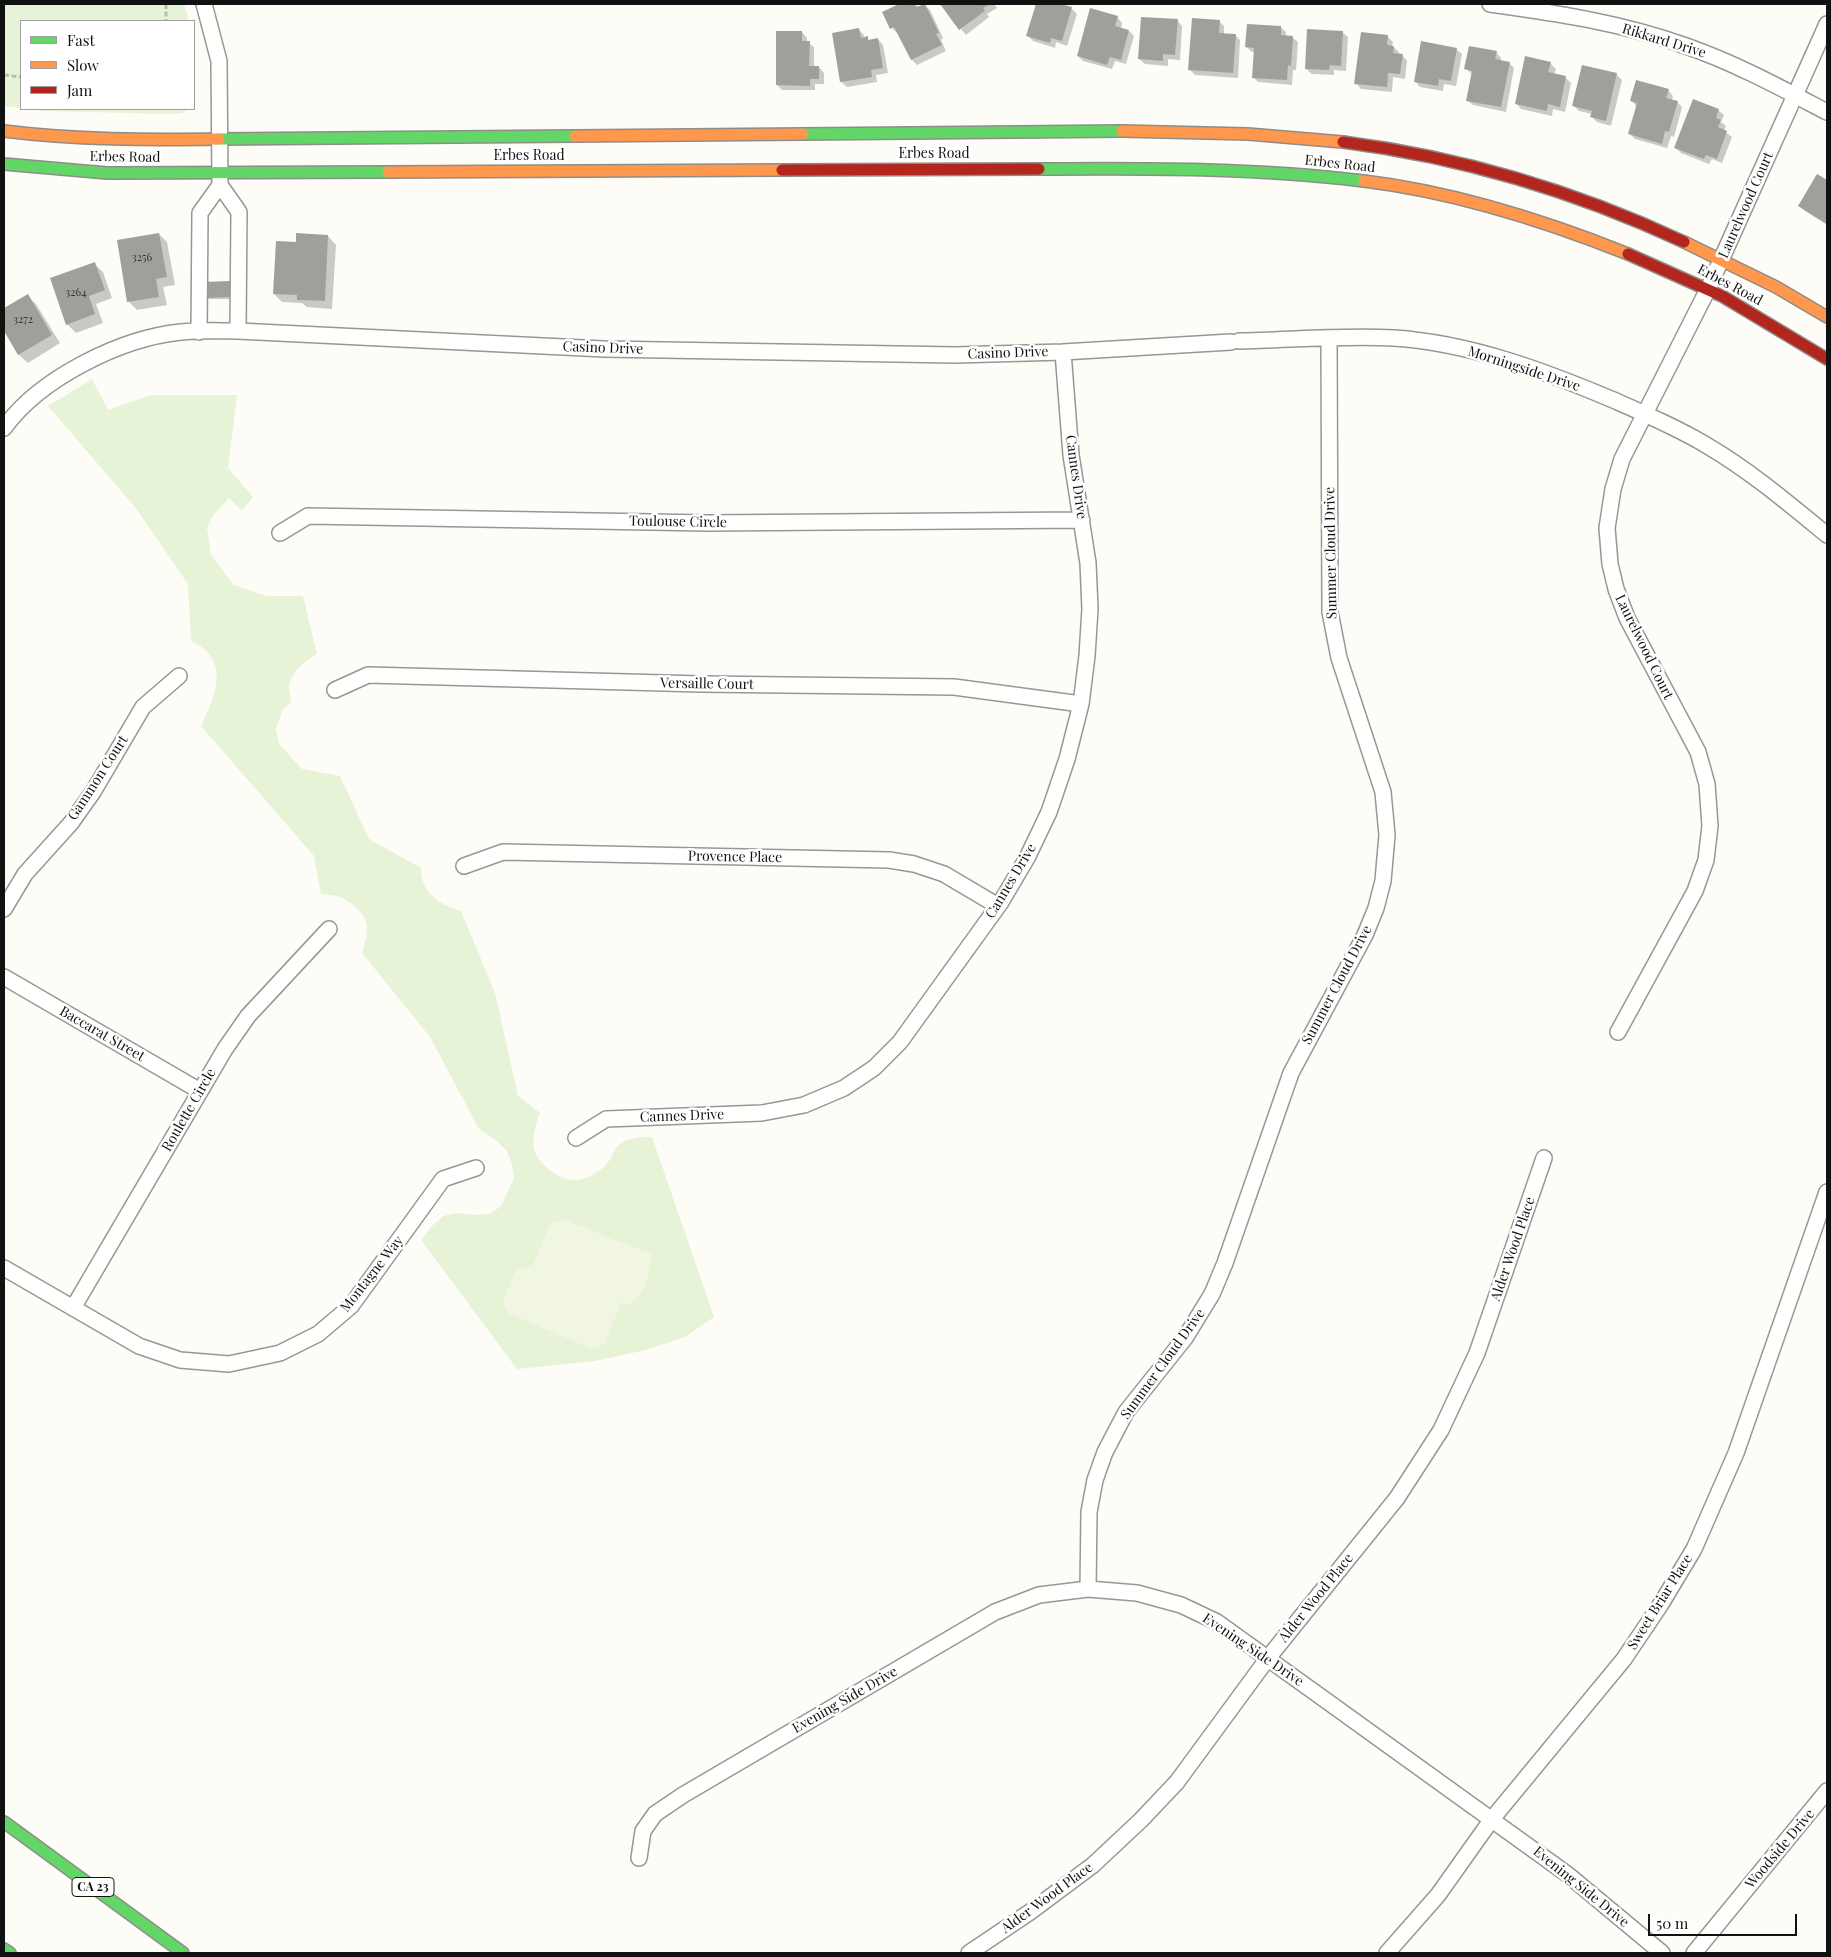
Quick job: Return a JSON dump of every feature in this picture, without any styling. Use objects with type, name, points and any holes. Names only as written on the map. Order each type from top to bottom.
[{"type":"main road","name":"Erbes Road","points":[[4,131],[54,137],[97,139],[1153,131],[1217,132],[1305,138],[1387,149],[1510,176],[1623,214],[1662,230],[1794,297],[1827,317]]},
{"type":"main road","name":"Erbes Road","points":[[4,164],[107,173],[220,179],[1173,168],[1281,172],[1394,185],[1488,205],[1604,243],[1708,289],[1827,359]]},
{"type":"main road","name":"CA 23","points":[[4,1822],[183,1953]]},
{"type":"main road","points":[[4,1949],[10,1953]]},
{"type":"street","points":[[199,332],[200,213],[220,179],[221,139],[219,61],[204,4]]},
{"type":"street","name":"Rikkard Drive","points":[[1490,4],[1576,10],[1685,45],[1729,62],[1827,112]]},
{"type":"street","name":"Laurelwood Court","points":[[1618,1032],[1695,891],[1706,860],[1710,826],[1707,784],[1698,752],[1627,618],[1616,589],[1610,564],[1607,528],[1613,489],[1622,459],[1708,289],[1827,24]]},
{"type":"street","points":[[220,179],[239,212],[238,331]]},
{"type":"street","name":"Casino Drive","points":[[4,428],[37,394],[81,364],[112,350],[180,332],[238,331],[614,349],[955,355],[1063,352],[1235,342]]},
{"type":"street","name":"Morningside Drive","points":[[1235,342],[1330,338],[1401,339],[1433,342],[1487,355],[1557,377],[1644,414],[1706,444],[1737,465],[1827,535]]},
{"type":"street","name":"Summer Cloud Drive","points":[[1088,1589],[1089,1512],[1095,1480],[1104,1452],[1126,1412],[1185,1338],[1212,1294],[1225,1263],[1291,1073],[1365,935],[1376,908],[1383,880],[1387,835],[1383,792],[1339,658],[1330,612],[1330,338]]},
{"type":"street","name":"Cannes Drive","points":[[576,1138],[606,1119],[762,1113],[804,1105],[844,1088],[874,1068],[900,1042],[998,906],[1027,858],[1049,812],[1067,759],[1081,704],[1088,656],[1090,610],[1088,563],[1072,455],[1063,352]]},
{"type":"street","name":"Toulouse Circle","points":[[280,533],[308,516],[708,523],[1082,520]]},
{"type":"street","name":"Versaille Court","points":[[335,690],[368,675],[701,684],[954,686],[1081,704]]},
{"type":"street","name":"Gammon Court","points":[[4,909],[25,874],[71,823],[93,792],[143,707],[179,676]]},
{"type":"street","name":"Provence Place","points":[[464,866],[503,852],[889,860],[914,864],[944,874],[998,906]]},
{"type":"street","name":"Roulette Circle","points":[[73,1308],[225,1049],[248,1016],[329,929]]},
{"type":"street","name":"Baccarat Street","points":[[4,977],[200,1091]]},
{"type":"street","name":"Alder Wood Place","points":[[969,1953],[1030,1912],[1093,1865],[1141,1820],[1177,1782],[1268,1658],[1397,1498],[1441,1430],[1476,1353],[1544,1158]]},
{"type":"street","name":"Montagne Way","points":[[4,1268],[139,1346],[180,1360],[229,1364],[280,1353],[318,1334],[350,1306],[443,1179],[476,1168]]},
{"type":"street","name":"Sweet Briar Place","points":[[1387,1953],[1438,1895],[1492,1819],[1624,1659],[1662,1604],[1694,1549],[1736,1453],[1827,1192]]},
{"type":"street","name":"Evening Side Drive","points":[[639,1858],[643,1831],[655,1814],[683,1795],[995,1612],[1039,1595],[1088,1589],[1137,1593],[1181,1605],[1216,1622],[1568,1874],[1662,1953]]},
{"type":"street","name":"Woodside Drive","points":[[1694,1953],[1827,1792]]},
{"type":"path","points":[[166,4],[166,20]]},
{"type":"path","points":[[4,75],[20,77]]},
{"type":"green space","points":[[4,4],[184,4],[189,20],[20,20],[20,108],[4,106]]},
{"type":"green space","points":[[34,110],[187,110],[183,113],[174,114]]},
{"type":"green space","points":[[92,379],[108,410],[151,395],[237,395],[228,468],[253,497],[242,511],[229,498],[212,517],[207,528],[211,555],[234,585],[266,596],[303,596],[317,654],[299,667],[292,676],[289,687],[291,703],[283,709],[276,729],[279,744],[302,769],[340,776],[369,839],[421,868],[424,884],[428,891],[439,901],[461,911],[495,993],[518,1096],[540,1113],[534,1132],[534,1145],[535,1152],[542,1163],[552,1172],[564,1178],[572,1180],[582,1179],[593,1175],[606,1165],[620,1144],[637,1138],[652,1137],[714,1317],[685,1337],[646,1350],[595,1361],[517,1369],[421,1240],[443,1216],[456,1213],[490,1214],[501,1206],[514,1178],[512,1164],[507,1151],[498,1142],[479,1129],[430,1037],[362,953],[367,927],[366,921],[359,910],[341,898],[321,894],[314,856],[201,726],[215,690],[216,668],[212,658],[204,649],[191,641],[188,584],[135,507],[48,406]]},
{"type":"green space","points":[[563,1219],[651,1254],[650,1268],[643,1290],[629,1305],[621,1302],[605,1344],[592,1349],[508,1313],[503,1302],[516,1270],[533,1265],[551,1223]]},
{"type":"building","points":[[899,4],[914,4],[916,7],[925,4],[939,33],[936,34],[942,45],[911,60],[894,27],[890,29],[882,12]]},
{"type":"building","points":[[940,4],[990,4],[983,8],[985,11],[959,30]]},
{"type":"building","points":[[1036,4],[1060,4],[1072,7],[1062,41],[1051,38],[1050,43],[1026,36]]},
{"type":"building","points":[[1090,8],[1118,16],[1115,26],[1129,30],[1121,60],[1110,57],[1107,65],[1077,56]]},
{"type":"building","points":[[1141,17],[1178,19],[1175,55],[1163,54],[1163,61],[1138,59]]},
{"type":"building","points":[[1192,18],[1220,20],[1219,33],[1236,34],[1233,73],[1188,70]]},
{"type":"building","points":[[1247,24],[1281,26],[1281,35],[1293,36],[1291,66],[1288,65],[1287,80],[1252,78],[1254,48],[1245,47]]},
{"type":"building","points":[[859,28],[861,38],[868,36],[868,40],[878,38],[883,68],[871,70],[872,77],[840,82],[832,33]]},
{"type":"building","points":[[1307,29],[1343,31],[1341,66],[1330,65],[1329,70],[1305,69]]},
{"type":"building","points":[[776,31],[802,31],[802,41],[810,41],[809,66],[819,66],[819,79],[810,79],[810,86],[776,85]]},
{"type":"building","points":[[1361,32],[1388,35],[1387,45],[1394,46],[1393,53],[1403,54],[1400,74],[1388,73],[1387,87],[1354,84]]},
{"type":"building","points":[[1421,41],[1457,48],[1451,81],[1439,79],[1438,86],[1414,82]]},
{"type":"building","points":[[1469,46],[1497,51],[1495,59],[1510,62],[1501,107],[1466,101],[1472,71],[1464,69]]},
{"type":"building","points":[[1525,56],[1551,62],[1548,72],[1566,76],[1560,107],[1548,104],[1547,111],[1515,104]]},
{"type":"building","points":[[1582,65],[1617,73],[1606,121],[1590,117],[1592,111],[1572,106]]},
{"type":"building","points":[[1636,80],[1669,89],[1666,98],[1678,101],[1669,132],[1665,131],[1662,144],[1628,134],[1637,103],[1630,101]]},
{"type":"building","points":[[1693,99],[1719,109],[1716,118],[1721,120],[1718,127],[1727,131],[1717,159],[1706,155],[1704,159],[1674,148]]},
{"type":"building","points":[[1817,174],[1827,180],[1827,224],[1798,206]]},
{"type":"building","points":[[159,233],[167,277],[156,279],[159,297],[127,302],[117,240]]},
{"type":"building","points":[[296,233],[328,235],[325,301],[297,300],[297,295],[273,294],[276,241],[296,242]]},
{"type":"building","points":[[95,262],[105,290],[89,296],[95,314],[66,325],[50,278]]},
{"type":"building","points":[[230,281],[231,297],[204,298],[203,282]]},
{"type":"building","points":[[28,294],[52,335],[18,355],[4,331],[4,308]]},
{"type":"traffic: fast","points":[[803,134],[1122,131]]},
{"type":"traffic: fast","points":[[219,139],[575,136]]},
{"type":"traffic: fast","points":[[4,164],[107,173],[388,172]]},
{"type":"traffic: fast","points":[[1039,169],[1242,171],[1364,181]]},
{"type":"traffic: fast","points":[[4,1822],[183,1953]]},
{"type":"traffic: fast","points":[[4,1949],[10,1953]]},
{"type":"traffic: slow","points":[[4,131],[111,139],[219,139]]},
{"type":"traffic: slow","points":[[1122,131],[1248,134],[1343,142]]},
{"type":"traffic: slow","points":[[575,136],[803,134]]},
{"type":"traffic: slow","points":[[388,172],[782,170]]},
{"type":"traffic: slow","points":[[1364,181],[1432,192],[1498,209],[1564,230],[1628,254]]},
{"type":"traffic: slow","points":[[1684,242],[1776,287],[1827,317]]},
{"type":"traffic: jam","points":[[1343,142],[1431,157],[1517,179],[1602,207],[1684,242]]},
{"type":"traffic: jam","points":[[782,170],[1039,169]]},
{"type":"traffic: jam","points":[[1628,254],[1722,296],[1827,359]]}]
